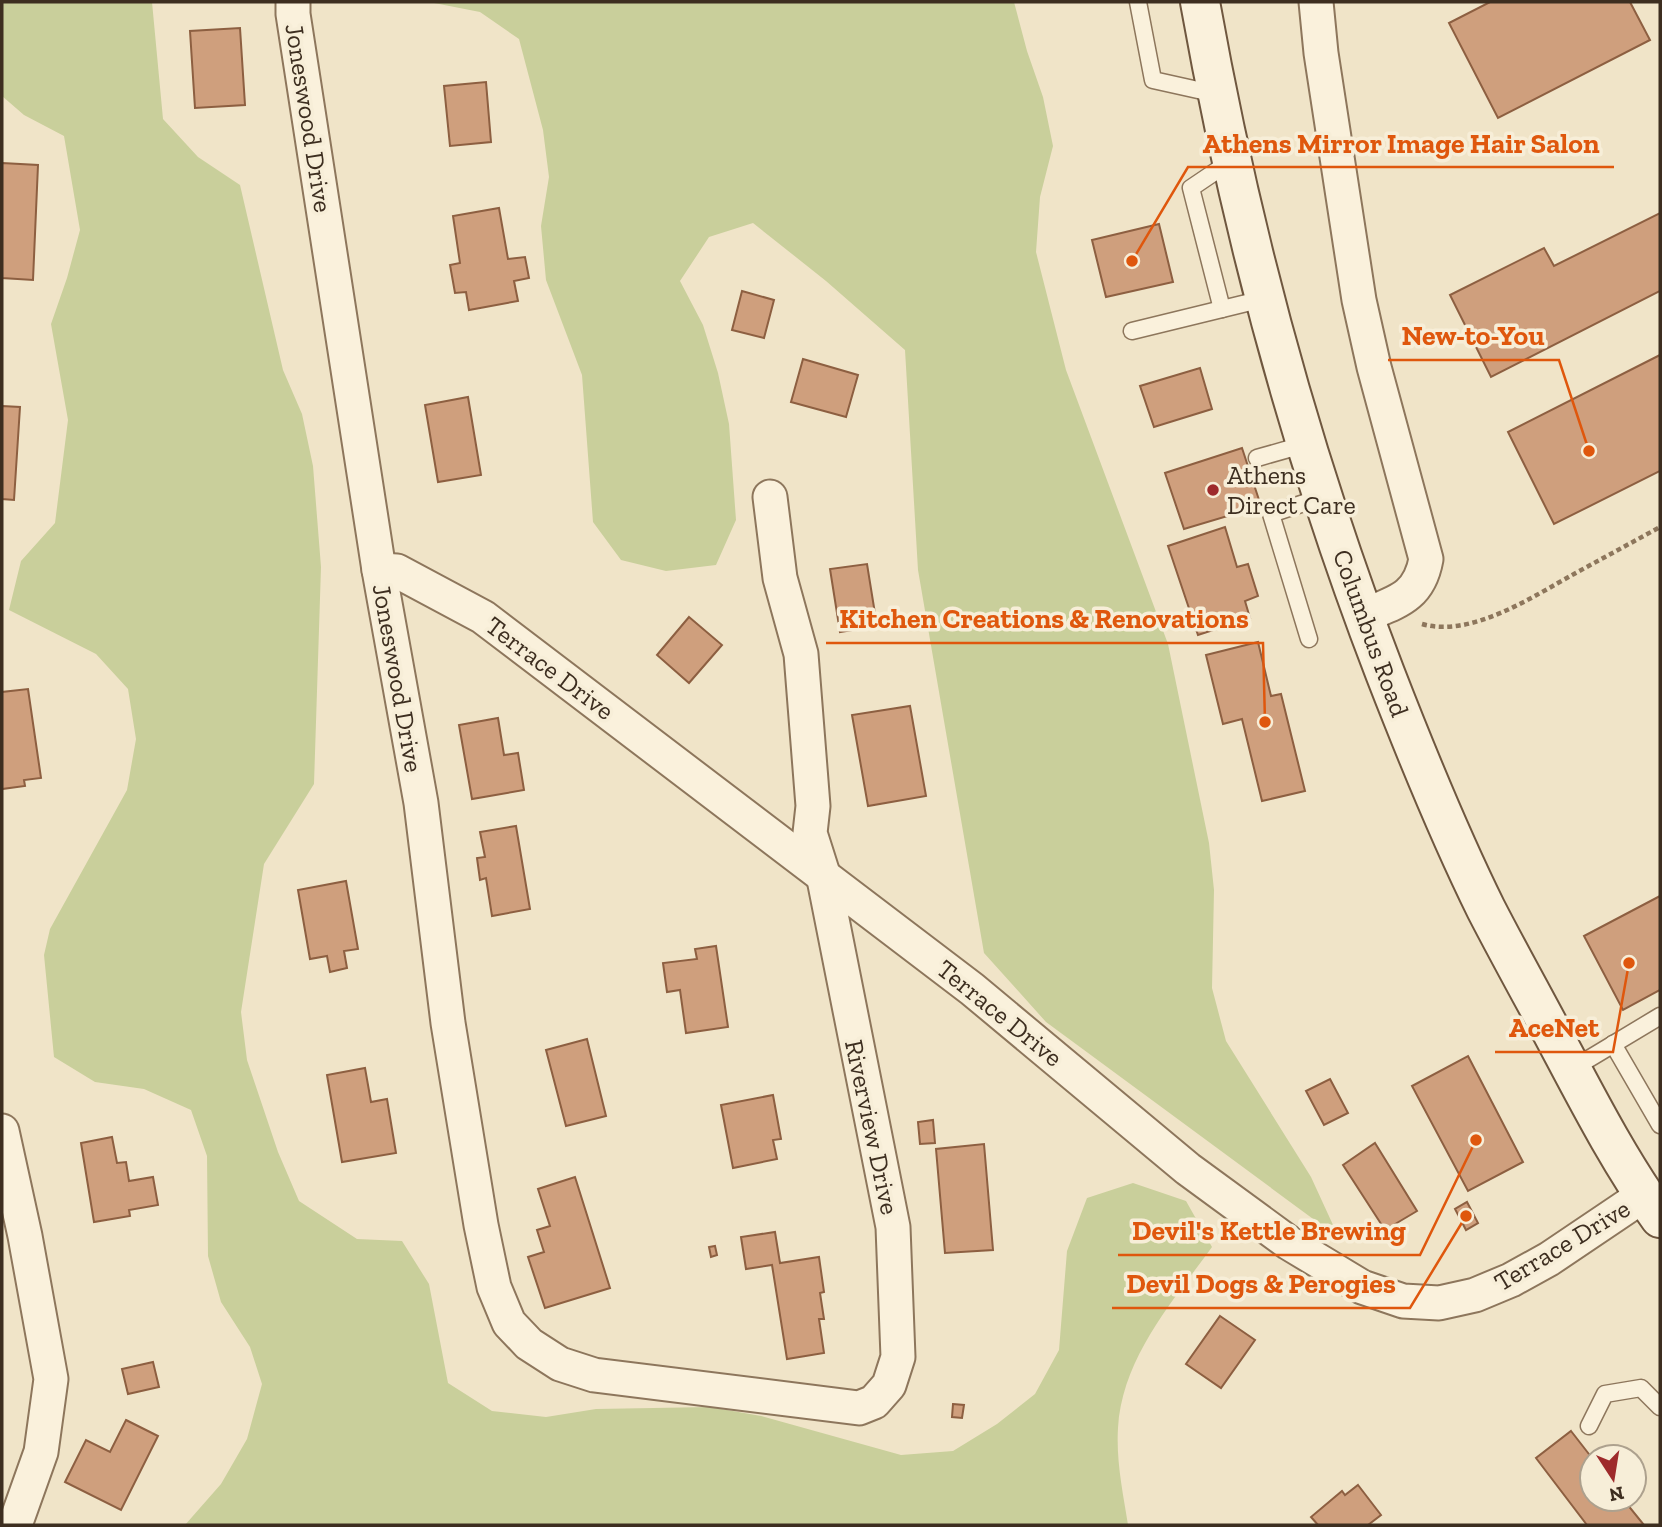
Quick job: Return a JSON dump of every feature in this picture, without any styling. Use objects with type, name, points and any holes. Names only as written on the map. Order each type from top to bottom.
[{"type":"main road","name":"Columbus Road","points":[[1200,2],[1216,94],[1263,299],[1322,497],[1368,629],[1421,766],[1486,908],[1572,1069],[1652,1207]]},
{"type":"street","name":"Joneswood Drive","points":[[293,2],[379,570],[421,803],[448,1023],[481,1225],[494,1286],[509,1322],[528,1344]]},
{"type":"street","points":[[1316,2],[1321,53],[1359,300],[1374,367],[1426,559],[1423,576],[1404,598],[1368,629]]},
{"type":"street","name":"Riverview Drive","points":[[528,1344],[560,1364],[594,1375],[859,1408],[874,1402],[889,1385],[898,1357],[893,1227],[823,874],[810,833],[813,806],[801,654],[780,578],[770,497]]},
{"type":"street","name":"Terrace Drive","points":[[379,570],[397,571],[483,617],[972,989],[1188,1169],[1289,1242],[1362,1287],[1404,1301],[1438,1303],[1475,1295],[1511,1280],[1652,1207]]},
{"type":"street","points":[[2,1131],[51,1378],[41,1452],[15,1525]]},
{"type":"lane","points":[[1138,2],[1153,80],[1216,94]]},
{"type":"lane","points":[[1222,309],[1192,188],[1231,161]]},
{"type":"lane","points":[[1132,331],[1263,299]]},
{"type":"lane","points":[[1257,458],[1306,444]]},
{"type":"lane","points":[[1309,639],[1271,514],[1322,497]]},
{"type":"lane","points":[[1572,1069],[1660,1016]]},
{"type":"lane","points":[[1613,1044],[1660,1125]]},
{"type":"lane","points":[[1589,1426],[1605,1394],[1641,1388],[1660,1407]]},
{"type":"path","points":[[1368,629],[1418,622],[1431,626],[1444,625],[1491,617],[1660,527]]},
{"type":"green space","points":[[2,2],[152,2],[163,119],[198,157],[240,185],[283,370],[302,414],[313,466],[321,567],[314,784],[264,864],[241,1012],[247,1060],[278,1152],[299,1201],[357,1239],[402,1241],[429,1284],[448,1383],[492,1411],[546,1417],[596,1409],[710,1407],[761,1416],[901,1455],[953,1451],[997,1424],[1035,1394],[1059,1350],[1067,1251],[1087,1198],[1133,1183],[1186,1201],[1212,1247],[1152,1332],[1129,1378],[1118,1428],[1120,1477],[1128,1525],[185,1525],[221,1484],[247,1439],[262,1384],[250,1347],[221,1302],[208,1256],[207,1156],[191,1110],[144,1089],[95,1082],[54,1057],[44,955],[50,929],[127,790],[136,739],[128,689],[96,654],[9,610],[21,561],[55,523],[68,420],[51,324],[80,230],[64,136],[24,115],[2,96]]},
{"type":"green space","points":[[429,2],[1014,2],[1043,97],[1053,146],[1040,197],[1036,252],[1066,370],[1168,644],[1209,843],[1214,890],[1212,988],[1226,1041],[1311,1177],[1339,1238],[1046,1022],[984,953],[918,570],[905,350],[826,281],[753,223],[709,237],[680,281],[703,325],[718,373],[729,424],[736,520],[716,565],[666,571],[621,560],[593,522],[582,375],[546,280],[541,226],[549,177],[543,130],[519,39],[480,12]]},
{"type":"building","points":[[1490,2],[1630,2],[1650,40],[1498,118],[1449,23]]},
{"type":"building","points":[[240,28],[245,105],[195,108],[190,31]]},
{"type":"building","points":[[486,82],[491,142],[450,146],[444,86]]},
{"type":"building","points":[[2,163],[38,165],[33,280],[2,278]]},
{"type":"building","points":[[499,208],[508,259],[525,257],[529,278],[514,281],[518,301],[469,310],[466,292],[455,293],[450,265],[460,263],[453,216]]},
{"type":"building","points":[[1660,213],[1660,291],[1491,377],[1450,295],[1544,248],[1554,266]]},
{"type":"building","points":[[1159,224],[1173,282],[1106,297],[1092,240]]},
{"type":"building","points":[[742,291],[774,300],[764,338],[732,330]]},
{"type":"building","points":[[1660,355],[1660,471],[1554,524],[1508,432]]},
{"type":"building","points":[[803,359],[858,375],[846,417],[791,402]]},
{"type":"building","points":[[1200,368],[1212,409],[1154,427],[1140,386]]},
{"type":"building","points":[[468,397],[481,475],[438,482],[425,405]]},
{"type":"building","points":[[2,406],[20,407],[14,500],[2,499]]},
{"type":"building","name":"Athens Direct Care","points":[[1242,448],[1261,506],[1184,529],[1165,473]]},
{"type":"building","points":[[1225,527],[1237,567],[1248,564],[1258,596],[1245,601],[1250,618],[1198,635],[1168,546]]},
{"type":"building","points":[[867,564],[877,626],[840,632],[830,569]]},
{"type":"building","points":[[689,617],[722,645],[689,683],[657,655]]},
{"type":"building","points":[[1258,642],[1271,696],[1281,694],[1305,791],[1262,801],[1242,719],[1223,724],[1206,655]]},
{"type":"building","points":[[28,689],[41,778],[24,780],[25,786],[2,789],[2,692]]},
{"type":"building","points":[[910,706],[926,796],[868,806],[852,715]]},
{"type":"building","points":[[498,718],[504,755],[518,753],[524,790],[472,799],[459,725]]},
{"type":"building","points":[[516,826],[530,909],[492,916],[486,878],[480,880],[477,858],[485,857],[480,832]]},
{"type":"building","points":[[346,881],[358,949],[344,951],[347,968],[330,972],[327,956],[310,959],[298,890]]},
{"type":"building","points":[[1660,896],[1660,990],[1623,1010],[1584,936]]},
{"type":"building","points":[[716,946],[728,1027],[686,1033],[680,990],[667,992],[663,963],[697,959],[695,949]]},
{"type":"building","points":[[587,1039],[606,1116],[566,1126],[546,1050]]},
{"type":"building","points":[[1468,1056],[1523,1162],[1468,1191],[1412,1086]]},
{"type":"building","points":[[365,1068],[371,1102],[387,1099],[396,1153],[342,1162],[327,1075]]},
{"type":"building","points":[[1330,1079],[1348,1113],[1324,1125],[1306,1091]]},
{"type":"building","points":[[773,1095],[781,1139],[773,1140],[777,1159],[733,1168],[721,1105]]},
{"type":"building","points":[[933,1120],[935,1143],[920,1144],[918,1122]]},
{"type":"building","points":[[112,1137],[117,1163],[126,1162],[129,1181],[153,1177],[158,1205],[129,1210],[130,1216],[94,1222],[81,1143]]},
{"type":"building","points":[[1375,1143],[1417,1211],[1385,1230],[1343,1165]]},
{"type":"building","points":[[984,1144],[993,1250],[945,1253],[936,1149]]},
{"type":"building","points":[[575,1177],[610,1288],[545,1308],[528,1257],[544,1252],[537,1230],[550,1226],[538,1189]]},
{"type":"building","points":[[1467,1202],[1478,1223],[1466,1230],[1455,1209]]},
{"type":"building","points":[[775,1232],[780,1263],[819,1257],[824,1292],[820,1293],[824,1319],[819,1319],[824,1353],[787,1359],[772,1265],[746,1269],[741,1237]]},
{"type":"building","points":[[715,1246],[717,1255],[711,1257],[709,1247]]},
{"type":"building","points":[[1220,1316],[1255,1340],[1221,1388],[1186,1364]]},
{"type":"building","points":[[153,1362],[159,1387],[128,1394],[122,1369]]},
{"type":"building","points":[[953,1404],[964,1405],[962,1418],[952,1417]]},
{"type":"building","points":[[126,1420],[158,1436],[121,1510],[65,1482],[86,1440],[110,1452]]},
{"type":"building","points":[[1571,1431],[1580,1443],[1578,1443],[1578,1513],[1634,1513],[1644,1525],[1587,1525],[1536,1458]]},
{"type":"building","points":[[1358,1485],[1381,1515],[1368,1525],[1318,1525],[1311,1517],[1342,1491],[1345,1495]]},
{"type":"place","name":"Athens Mirror Image Hair Salon","points":[[1132,261]]},
{"type":"place","name":"New-to-You","points":[[1589,451]]},
{"type":"place","name":"Athens Direct Care","points":[[1213,490]]},
{"type":"place","name":"Kitchen Creations & Renovations","points":[[1265,722]]},
{"type":"place","name":"AceNet","points":[[1629,963]]},
{"type":"place","name":"Devil's Kettle Brewing","points":[[1476,1140]]},
{"type":"place","name":"Devil Dogs & Perogies","points":[[1466,1216]]}]
